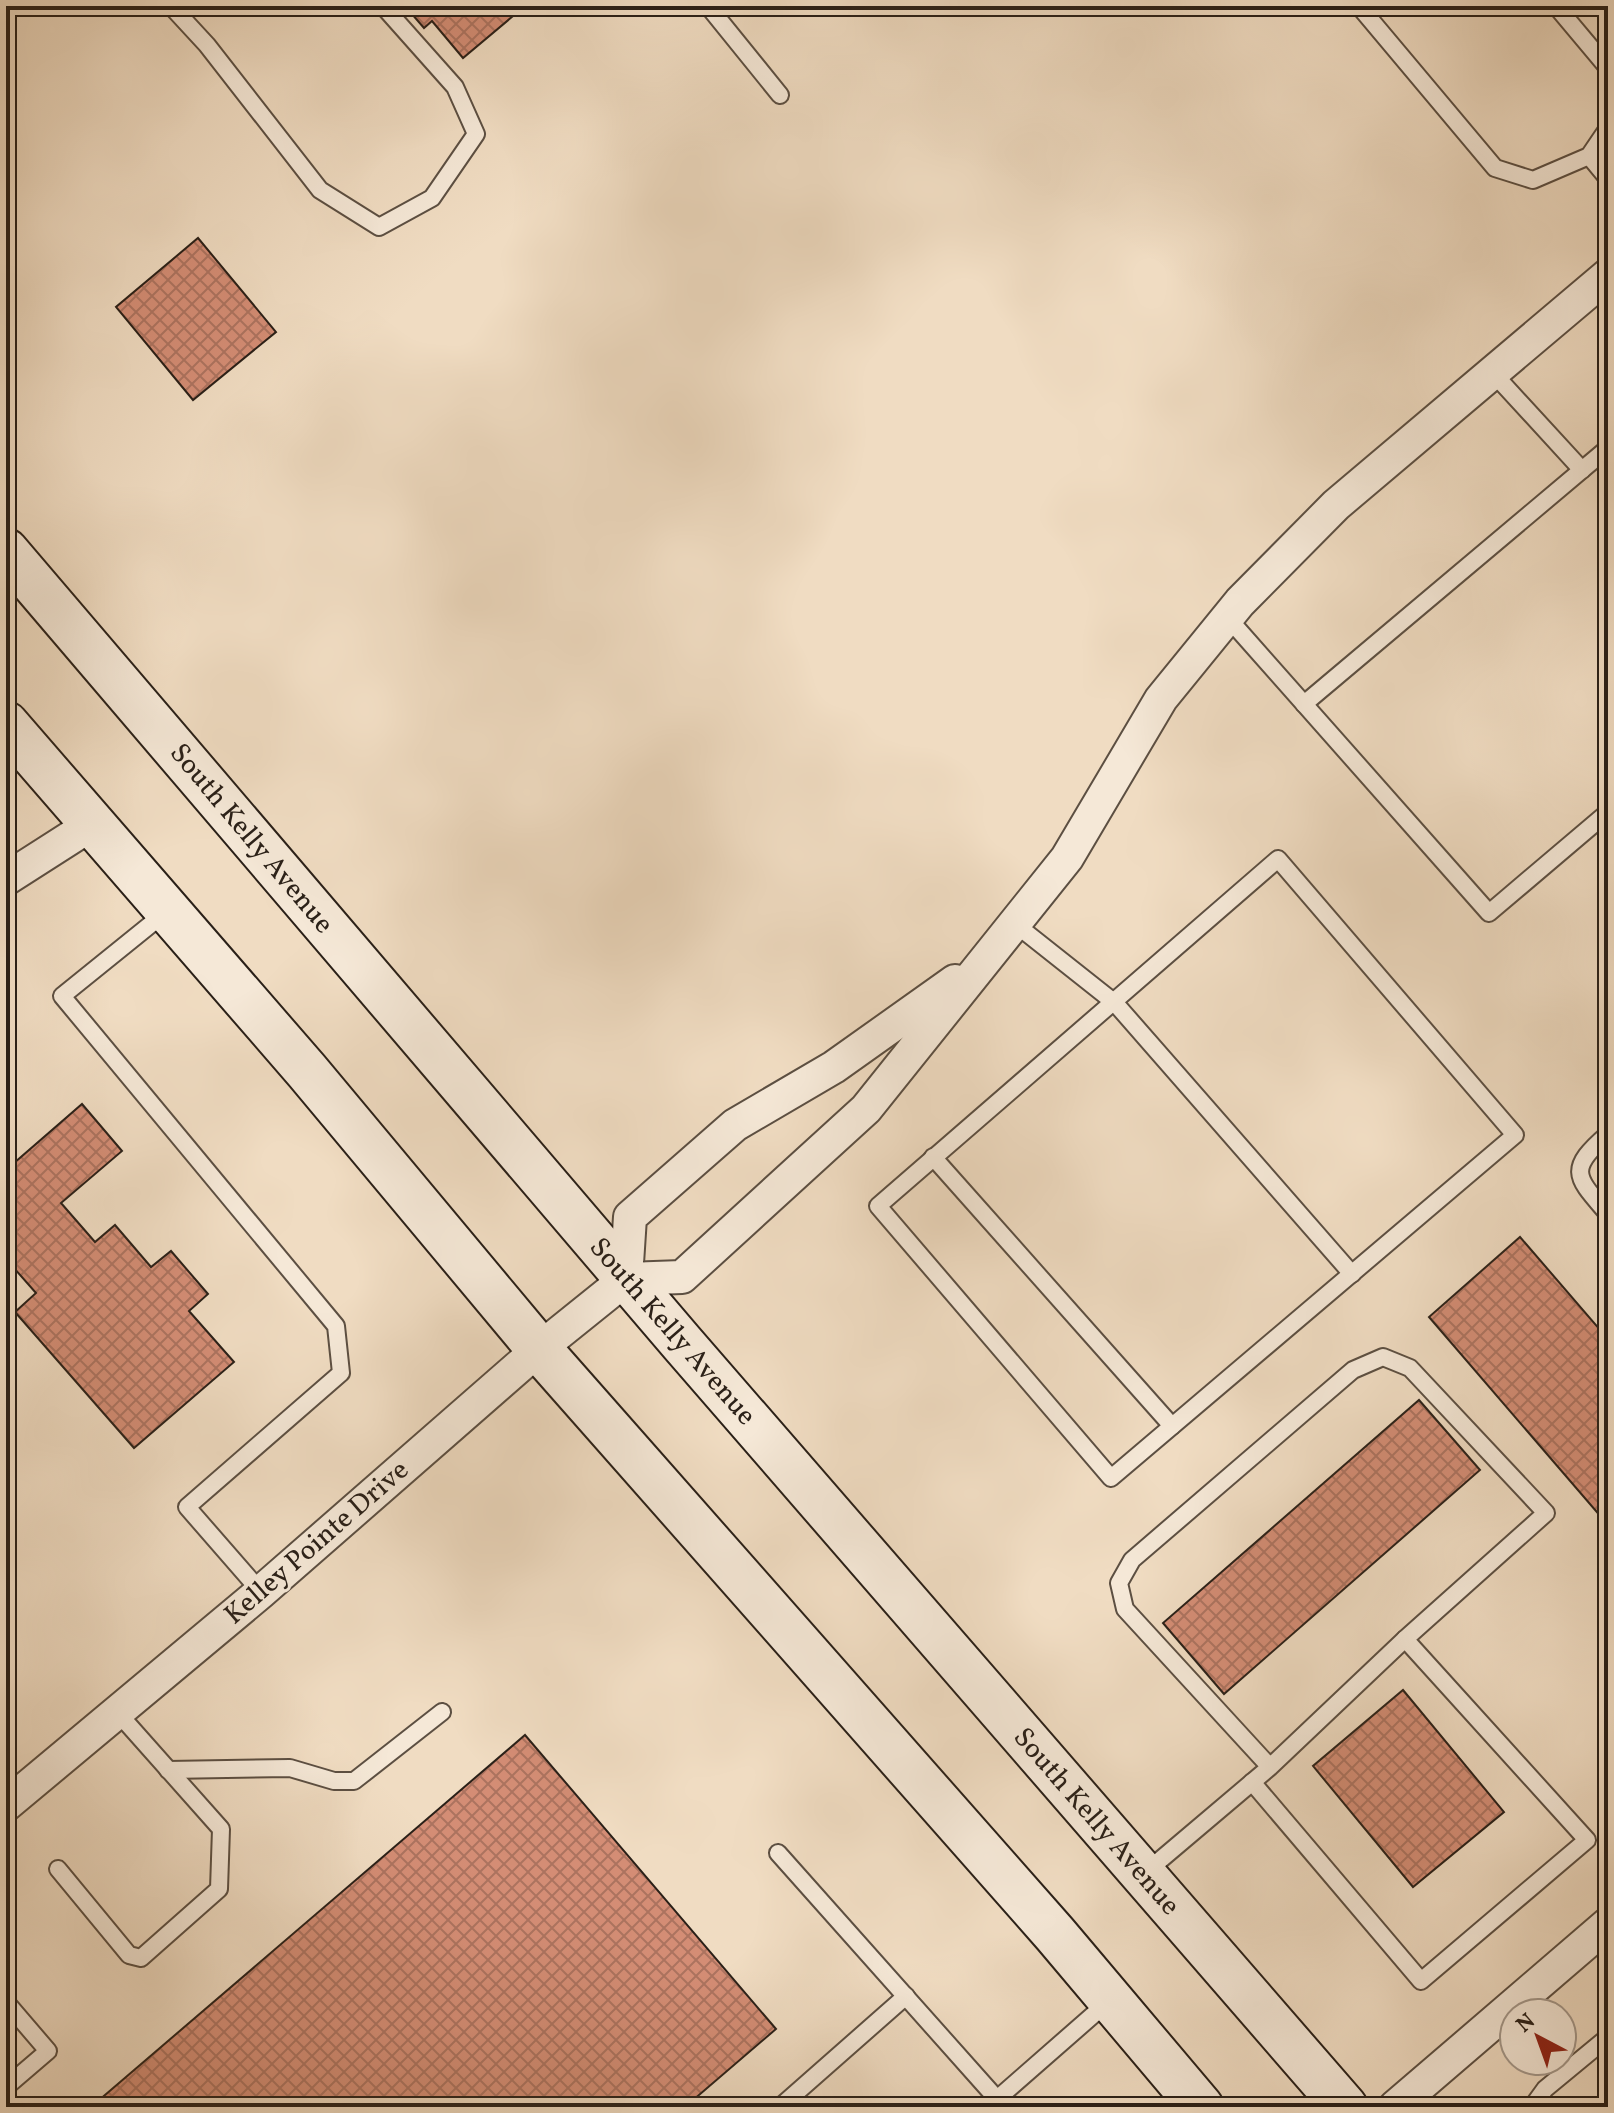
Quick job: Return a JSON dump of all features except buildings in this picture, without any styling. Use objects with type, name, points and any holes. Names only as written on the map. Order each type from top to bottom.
[{"type":"main road","name":"South Kelly Avenue","points":[[6,551],[626,1279],[1345,2107]]},
{"type":"main road","points":[[6,724],[307,1071],[539,1349],[1034,1910],[1201,2107]]},
{"type":"street","points":[[990,957],[834,1067],[735,1125],[630,1217],[626,1279],[682,1277],[866,1109],[990,957],[1067,858],[1161,699],[1228,618],[1336,505],[1608,275]]},
{"type":"street","points":[[6,879],[92,824]]},
{"type":"street","name":"Kelley Pointe Drive","points":[[6,1805],[261,1592],[539,1349],[626,1279]]},
{"type":"street","points":[[1395,2107],[1606,1929]]},
{"type":"lane","points":[[171,6],[207,45],[320,190],[379,227],[432,198],[476,134],[455,87],[383,6]]},
{"type":"lane","points":[[708,6],[780,95]]},
{"type":"lane","points":[[1359,6],[1495,168],[1533,180],[1589,156],[1608,128]]},
{"type":"lane","points":[[1556,6],[1608,68]]},
{"type":"lane","points":[[1589,156],[1608,179]]},
{"type":"lane","points":[[1493,373],[1582,470]]},
{"type":"lane","points":[[1304,704],[1608,448]]},
{"type":"lane","points":[[1228,618],[1489,913],[1608,812]]},
{"type":"lane","points":[[1278,859],[1515,1135],[1111,1478],[878,1206],[933,1157],[1115,1003],[1278,859]]},
{"type":"lane","points":[[168,911],[62,996],[336,1326],[341,1373],[187,1507],[261,1592]]},
{"type":"lane","points":[[1014,923],[1115,1003],[1352,1274]]},
{"type":"lane","points":[[1608,1134],[1592,1148],[1580,1168],[1582,1183],[1608,1214]]},
{"type":"lane","points":[[933,1157],[1172,1426]]},
{"type":"lane","points":[[1142,1876],[1270,1767],[1405,1639],[1546,1513],[1410,1368],[1383,1357],[1353,1370],[1132,1560],[1119,1583],[1125,1609],[1270,1767]]},
{"type":"lane","points":[[1252,1782],[1421,1981],[1587,1840],[1405,1639]]},
{"type":"lane","points":[[168,1770],[290,1768],[334,1781],[354,1781],[442,1712]]},
{"type":"lane","points":[[58,1869],[129,1955],[141,1958],[219,1889],[221,1829],[118,1713]]},
{"type":"lane","points":[[778,1853],[906,1996],[993,2103],[1110,2000]]},
{"type":"lane","points":[[780,2107],[906,1996]]},
{"type":"lane","points":[[6,2002],[48,2051],[6,2087]]},
{"type":"lane","points":[[1532,2107],[1545,2089],[1608,2037]]}]
